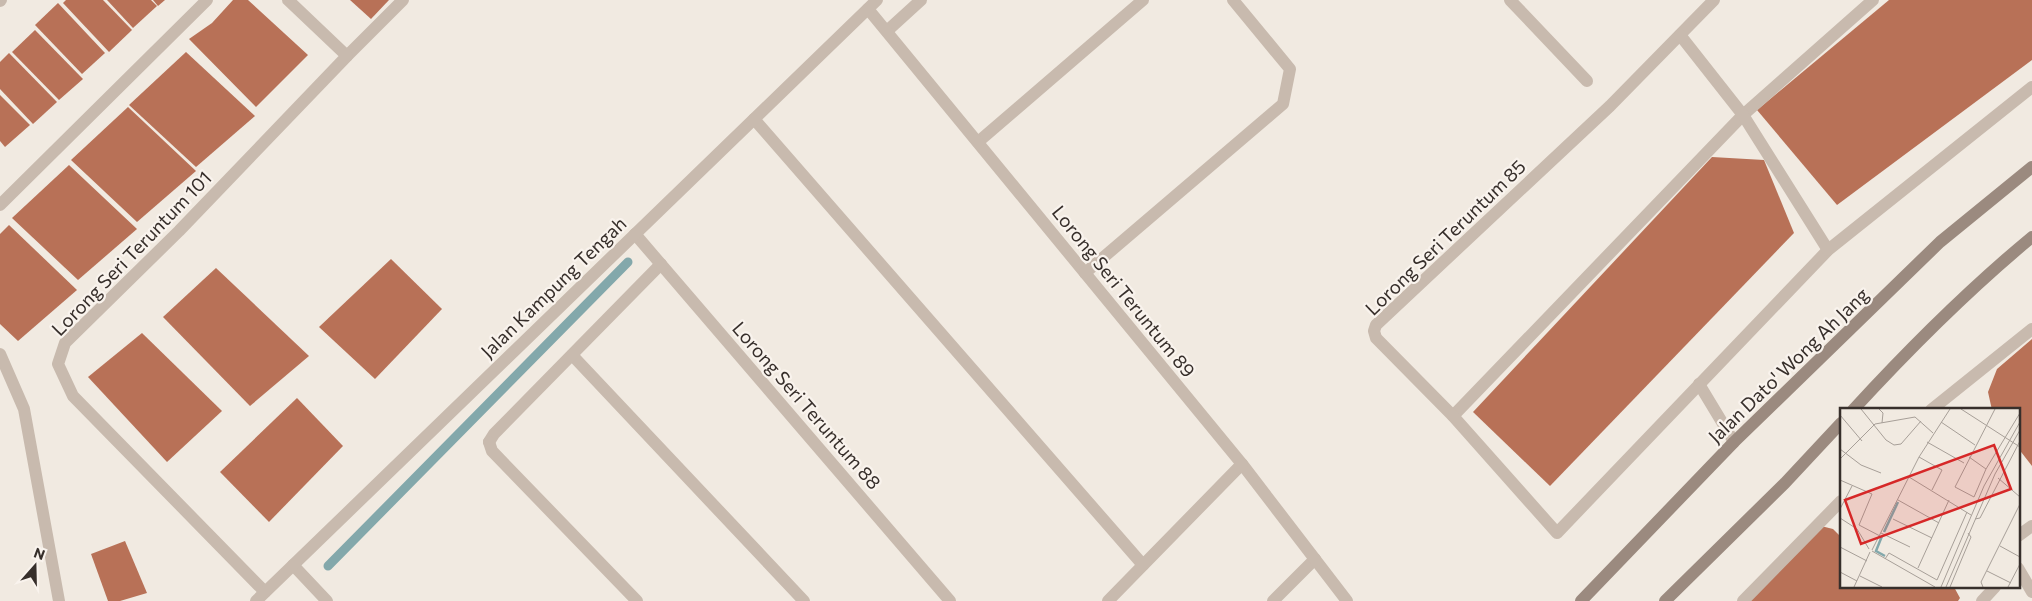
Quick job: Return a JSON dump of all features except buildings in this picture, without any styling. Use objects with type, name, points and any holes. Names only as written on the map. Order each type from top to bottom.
[{"type":"main road","name":"Jalan Dato' Wong Ah Jang","points":[[1581,601],[1734,442],[1940,242],[2032,167]]},
{"type":"main road","points":[[1855,408],[1906,352],[2004,260],[2032,237]]},
{"type":"main road","points":[[1666,601],[1785,483],[1840,424]]},
{"type":"street","points":[[0,205],[207,0]]},
{"type":"street","points":[[288,0],[347,56]]},
{"type":"street","name":"Lorong Seri Teruntum 101","points":[[260,596],[73,396],[58,364],[65,343],[179,231],[403,0]]},
{"type":"street","points":[[887,31],[921,0]]},
{"type":"street","points":[[978,142],[1143,0]]},
{"type":"street","points":[[1085,273],[1284,104],[1290,70],[1233,0]]},
{"type":"street","points":[[1510,0],[1587,80]]},
{"type":"street","name":"Lorong Seri Teruntum 85","points":[[1699,384],[1557,533],[1453,416],[1376,338],[1374,331],[1376,325],[1610,106],[1714,0]]},
{"type":"street","points":[[1453,416],[1743,115],[1873,0]]},
{"type":"street","name":"Lorong Seri Teruntum 89","points":[[873,4],[887,31],[1242,464],[1347,601]]},
{"type":"street","name":"Jalan Kampung Tengah","points":[[260,596],[873,4]]},
{"type":"street","points":[[1680,35],[1743,115],[1828,250]]},
{"type":"street","points":[[1734,442],[1699,384],[1828,250],[2032,87]]},
{"type":"street","points":[[754,118],[1143,565]]},
{"type":"street","name":"Lorong Seri Teruntum 88","points":[[635,234],[950,601]]},
{"type":"street","points":[[637,601],[492,451],[489,442],[494,434],[661,264]]},
{"type":"street","points":[[1933,408],[2032,329]]},
{"type":"street","points":[[0,354],[24,409],[59,601]]},
{"type":"street","points":[[572,355],[804,601]]},
{"type":"street","points":[[1108,601],[1242,464]]},
{"type":"street","points":[[1743,601],[1840,502]]},
{"type":"street","points":[[2020,535],[2032,526]]},
{"type":"street","points":[[1273,601],[1315,559]]},
{"type":"street","points":[[293,565],[327,601]]},
{"type":"street","points":[[2020,571],[2032,592]]},
{"type":"street","points":[[1982,601],[1994,588]]},
{"type":"waterway","points":[[328,566],[628,262]]}]
